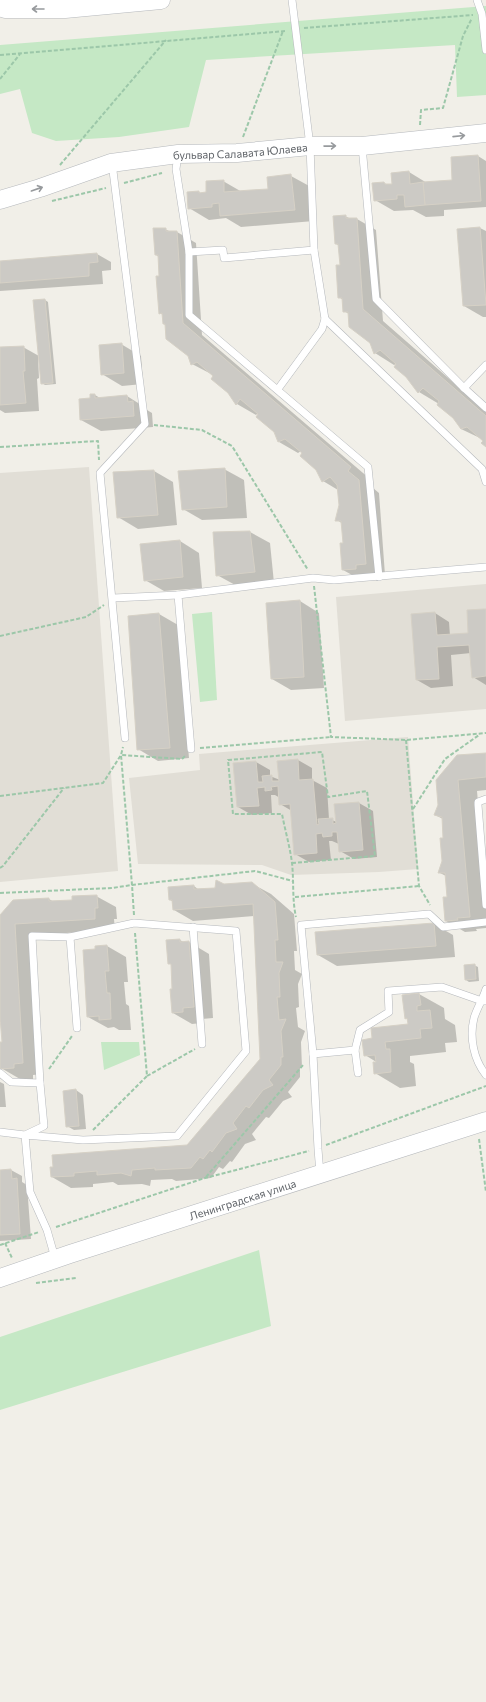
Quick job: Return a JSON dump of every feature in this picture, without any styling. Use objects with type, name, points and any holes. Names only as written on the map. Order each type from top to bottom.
[{"type":"street","points":[[0,7],[6,9],[65,4],[161,0]]},
{"type":"street","name":"бульвар Салавата Юлаева","points":[[0,200],[112,163],[177,162],[237,153],[310,146],[362,146],[486,133]]},
{"type":"street","name":"Ленинградская улица","points":[[0,1278],[55,1259],[482,1123]]},
{"type":"lane","points":[[278,389],[322,329],[325,319],[314,250],[310,146],[292,0]]},
{"type":"lane","points":[[477,0],[482,14],[486,50]]},
{"type":"lane","points":[[362,146],[376,299],[464,388],[486,408]]},
{"type":"lane","points":[[177,162],[189,252],[189,315],[278,389],[368,467],[379,577]]},
{"type":"lane","points":[[112,163],[145,424],[100,473],[113,598],[125,738]]},
{"type":"lane","points":[[189,252],[222,250],[224,258],[314,250]]},
{"type":"lane","points":[[325,319],[482,469],[486,482]]},
{"type":"lane","points":[[464,388],[486,365]]},
{"type":"lane","points":[[113,598],[178,595],[313,578],[334,580],[486,567]]},
{"type":"lane","points":[[178,595],[192,749]]},
{"type":"lane","points":[[486,799],[478,802],[478,805],[486,905]]},
{"type":"lane","points":[[320,1174],[313,1054],[301,925],[429,914],[443,927],[486,922]]},
{"type":"lane","points":[[0,1132],[25,1135],[83,1140],[177,1136],[246,1051],[236,931],[134,922],[70,937],[32,936],[40,1083],[44,1126],[25,1135]]},
{"type":"lane","points":[[193,927],[202,1044]]},
{"type":"lane","points":[[70,937],[77,1028]]},
{"type":"lane","points":[[358,1073],[355,1050],[360,1030],[389,1012],[388,991],[442,987],[484,1001]]},
{"type":"lane","points":[[486,989],[484,1001],[474,1018],[472,1041],[479,1067],[486,1075]]},
{"type":"lane","points":[[313,1054],[355,1050]]},
{"type":"lane","points":[[0,1073],[11,1082],[40,1083]]},
{"type":"lane","points":[[25,1135],[30,1192],[47,1230],[55,1259]]},
{"type":"path","points":[[0,55],[482,14]]},
{"type":"path","points":[[418,140],[421,110],[443,108],[462,36],[473,15]]},
{"type":"path","points":[[237,153],[283,31]]},
{"type":"path","points":[[55,171],[166,40]]},
{"type":"path","points":[[0,79],[21,53]]},
{"type":"path","points":[[46,202],[116,186],[177,162]]},
{"type":"path","points":[[145,424],[202,430],[232,446],[313,578],[331,737]]},
{"type":"path","points":[[0,447],[98,441],[100,473]]},
{"type":"path","points":[[0,636],[86,617],[113,598]]},
{"type":"path","points":[[121,755],[182,759],[192,749],[331,737],[406,740],[486,733]]},
{"type":"path","points":[[412,810],[445,759],[481,734]]},
{"type":"path","points":[[406,740],[419,886],[431,906]]},
{"type":"path","points":[[292,863],[375,856],[367,791],[328,797],[322,752],[228,760],[233,814],[282,814],[292,863],[295,897],[293,906],[297,920],[301,925]]},
{"type":"path","points":[[0,796],[103,784],[121,755]]},
{"type":"path","points":[[121,755],[147,1076]]},
{"type":"path","points":[[0,868],[64,788]]},
{"type":"path","points":[[0,893],[112,888],[255,871],[293,881]]},
{"type":"path","points":[[295,897],[419,886]]},
{"type":"path","points":[[40,1083],[77,1028]]},
{"type":"path","points":[[83,1140],[147,1076],[202,1044]]},
{"type":"path","points":[[205,1178],[313,1054]]},
{"type":"path","points":[[0,1245],[205,1178],[318,1149],[486,1086]]},
{"type":"path","points":[[482,1123],[486,1192]]},
{"type":"shaded area","points":[[89,467],[118,871],[0,882],[0,473]]},
{"type":"shaded area","points":[[486,584],[486,709],[345,721],[336,597]]},
{"type":"shaded area","points":[[408,737],[418,869],[291,875],[262,865],[138,864],[129,778],[200,770],[199,754]]},
{"type":"green space","points":[[486,6],[486,95],[457,97],[455,45],[206,60],[189,127],[119,137],[56,141],[32,133],[20,89],[0,94],[0,45]]},
{"type":"green space","points":[[212,612],[217,700],[200,702],[192,614]]},
{"type":"green space","points":[[101,1042],[139,1042],[140,1055],[104,1070]]},
{"type":"green space","points":[[259,1250],[271,1326],[0,1410],[0,1337]]},
{"type":"building","points":[[478,155],[481,201],[425,205],[423,182],[452,180],[451,157]]},
{"type":"building","points":[[409,171],[410,184],[423,182],[425,205],[405,207],[404,195],[397,195],[397,199],[374,201],[372,183],[384,182],[385,184],[392,184],[391,173]]},
{"type":"building","points":[[291,174],[295,210],[220,216],[219,203],[212,204],[212,207],[188,209],[187,192],[206,192],[206,181],[224,180],[224,192],[268,189],[267,177]]},
{"type":"building","points":[[346,215],[346,218],[357,218],[363,309],[486,416],[486,447],[481,443],[483,441],[467,427],[461,429],[453,418],[437,405],[439,401],[423,388],[418,393],[406,377],[394,367],[396,364],[380,350],[374,354],[370,343],[349,327],[348,312],[343,312],[342,298],[338,298],[336,265],[340,265],[338,244],[335,244],[333,216]]},
{"type":"building","points":[[480,227],[486,305],[463,306],[457,229]]},
{"type":"building","points":[[153,228],[166,228],[166,231],[177,231],[183,323],[351,467],[348,471],[359,480],[366,564],[356,565],[356,569],[342,570],[340,543],[343,543],[341,521],[335,521],[339,505],[337,485],[330,477],[322,482],[316,470],[300,456],[302,453],[285,439],[278,442],[274,432],[256,417],[258,414],[240,399],[236,405],[228,393],[211,379],[213,376],[197,362],[191,365],[188,356],[166,339],[165,324],[163,324],[162,313],[159,314],[156,276],[159,276],[158,255],[155,255]]},
{"type":"building","points":[[97,253],[98,262],[89,263],[89,276],[0,283],[0,261]]},
{"type":"building","points":[[45,299],[53,383],[41,384],[33,300]]},
{"type":"building","points":[[122,343],[124,373],[101,375],[99,345]]},
{"type":"building","points":[[24,346],[25,371],[23,371],[26,403],[0,405],[0,347]]},
{"type":"building","points":[[90,394],[95,394],[95,398],[127,395],[128,402],[133,401],[134,416],[80,420],[79,399],[90,398]]},
{"type":"building","points":[[225,468],[227,507],[182,510],[178,471]]},
{"type":"building","points":[[154,470],[158,515],[117,518],[113,472]]},
{"type":"building","points":[[250,531],[255,572],[216,576],[213,532]]},
{"type":"building","points":[[180,540],[183,577],[144,581],[140,544]]},
{"type":"building","points":[[300,600],[304,677],[271,679],[266,603]]},
{"type":"building","points":[[486,609],[486,676],[472,678],[469,645],[437,647],[439,679],[416,680],[411,614],[435,612],[437,635],[468,633],[467,610]]},
{"type":"building","points":[[159,613],[170,748],[137,750],[128,616]]},
{"type":"building","points":[[486,753],[486,777],[458,780],[470,917],[445,921],[443,897],[447,897],[445,873],[438,873],[442,861],[440,838],[443,838],[442,817],[434,815],[438,805],[436,780],[457,755]]},
{"type":"building","points":[[298,759],[299,780],[313,779],[317,825],[319,824],[318,819],[333,818],[333,824],[336,823],[334,804],[359,802],[363,850],[339,852],[337,832],[332,832],[332,836],[323,837],[322,833],[316,834],[317,853],[294,855],[290,804],[279,805],[278,786],[271,787],[272,790],[265,791],[265,787],[257,788],[259,806],[237,807],[233,763],[256,761],[258,782],[263,782],[262,776],[272,775],[272,781],[279,781],[277,761]]},
{"type":"building","points":[[216,880],[224,884],[252,882],[275,902],[278,940],[275,940],[276,962],[283,962],[279,973],[280,997],[277,997],[279,1020],[286,1019],[281,1031],[283,1057],[281,1057],[281,1065],[269,1080],[273,1085],[263,1090],[249,1108],[246,1106],[233,1123],[237,1129],[226,1133],[212,1152],[210,1150],[203,1159],[200,1157],[191,1168],[155,1170],[155,1168],[132,1170],[131,1176],[121,1173],[97,1175],[97,1171],[74,1173],[74,1176],[51,1177],[50,1167],[53,1167],[52,1155],[187,1145],[260,1059],[253,904],[173,910],[172,900],[169,900],[168,887],[194,885],[194,889],[215,888]]},
{"type":"building","points":[[97,895],[98,908],[95,908],[95,919],[15,924],[23,1063],[14,1064],[14,1068],[0,1069],[0,1042],[2,1042],[0,1018],[0,915],[13,900],[49,898],[49,901],[72,900],[72,896]]},
{"type":"building","points":[[434,923],[436,946],[317,955],[315,932]]},
{"type":"building","points":[[180,939],[180,942],[189,941],[194,1007],[183,1008],[183,1012],[172,1013],[170,989],[172,989],[171,964],[168,964],[166,940]]},
{"type":"building","points":[[107,945],[109,971],[105,971],[107,993],[110,993],[111,1019],[99,1020],[99,1016],[87,1017],[83,950],[95,949],[95,946]]},
{"type":"building","points":[[475,964],[476,979],[465,980],[464,965]]},
{"type":"building","points":[[419,993],[421,1005],[417,1006],[417,1011],[430,1010],[432,1028],[420,1029],[421,1038],[385,1042],[386,1049],[390,1049],[391,1072],[374,1074],[373,1062],[376,1062],[375,1055],[364,1056],[362,1040],[372,1038],[371,1028],[408,1024],[407,1018],[405,1019],[402,995]]},
{"type":"building","points":[[76,1089],[79,1126],[66,1127],[63,1091]]},
{"type":"building","points":[[11,1169],[12,1179],[17,1178],[20,1234],[0,1235],[0,1170]]}]
